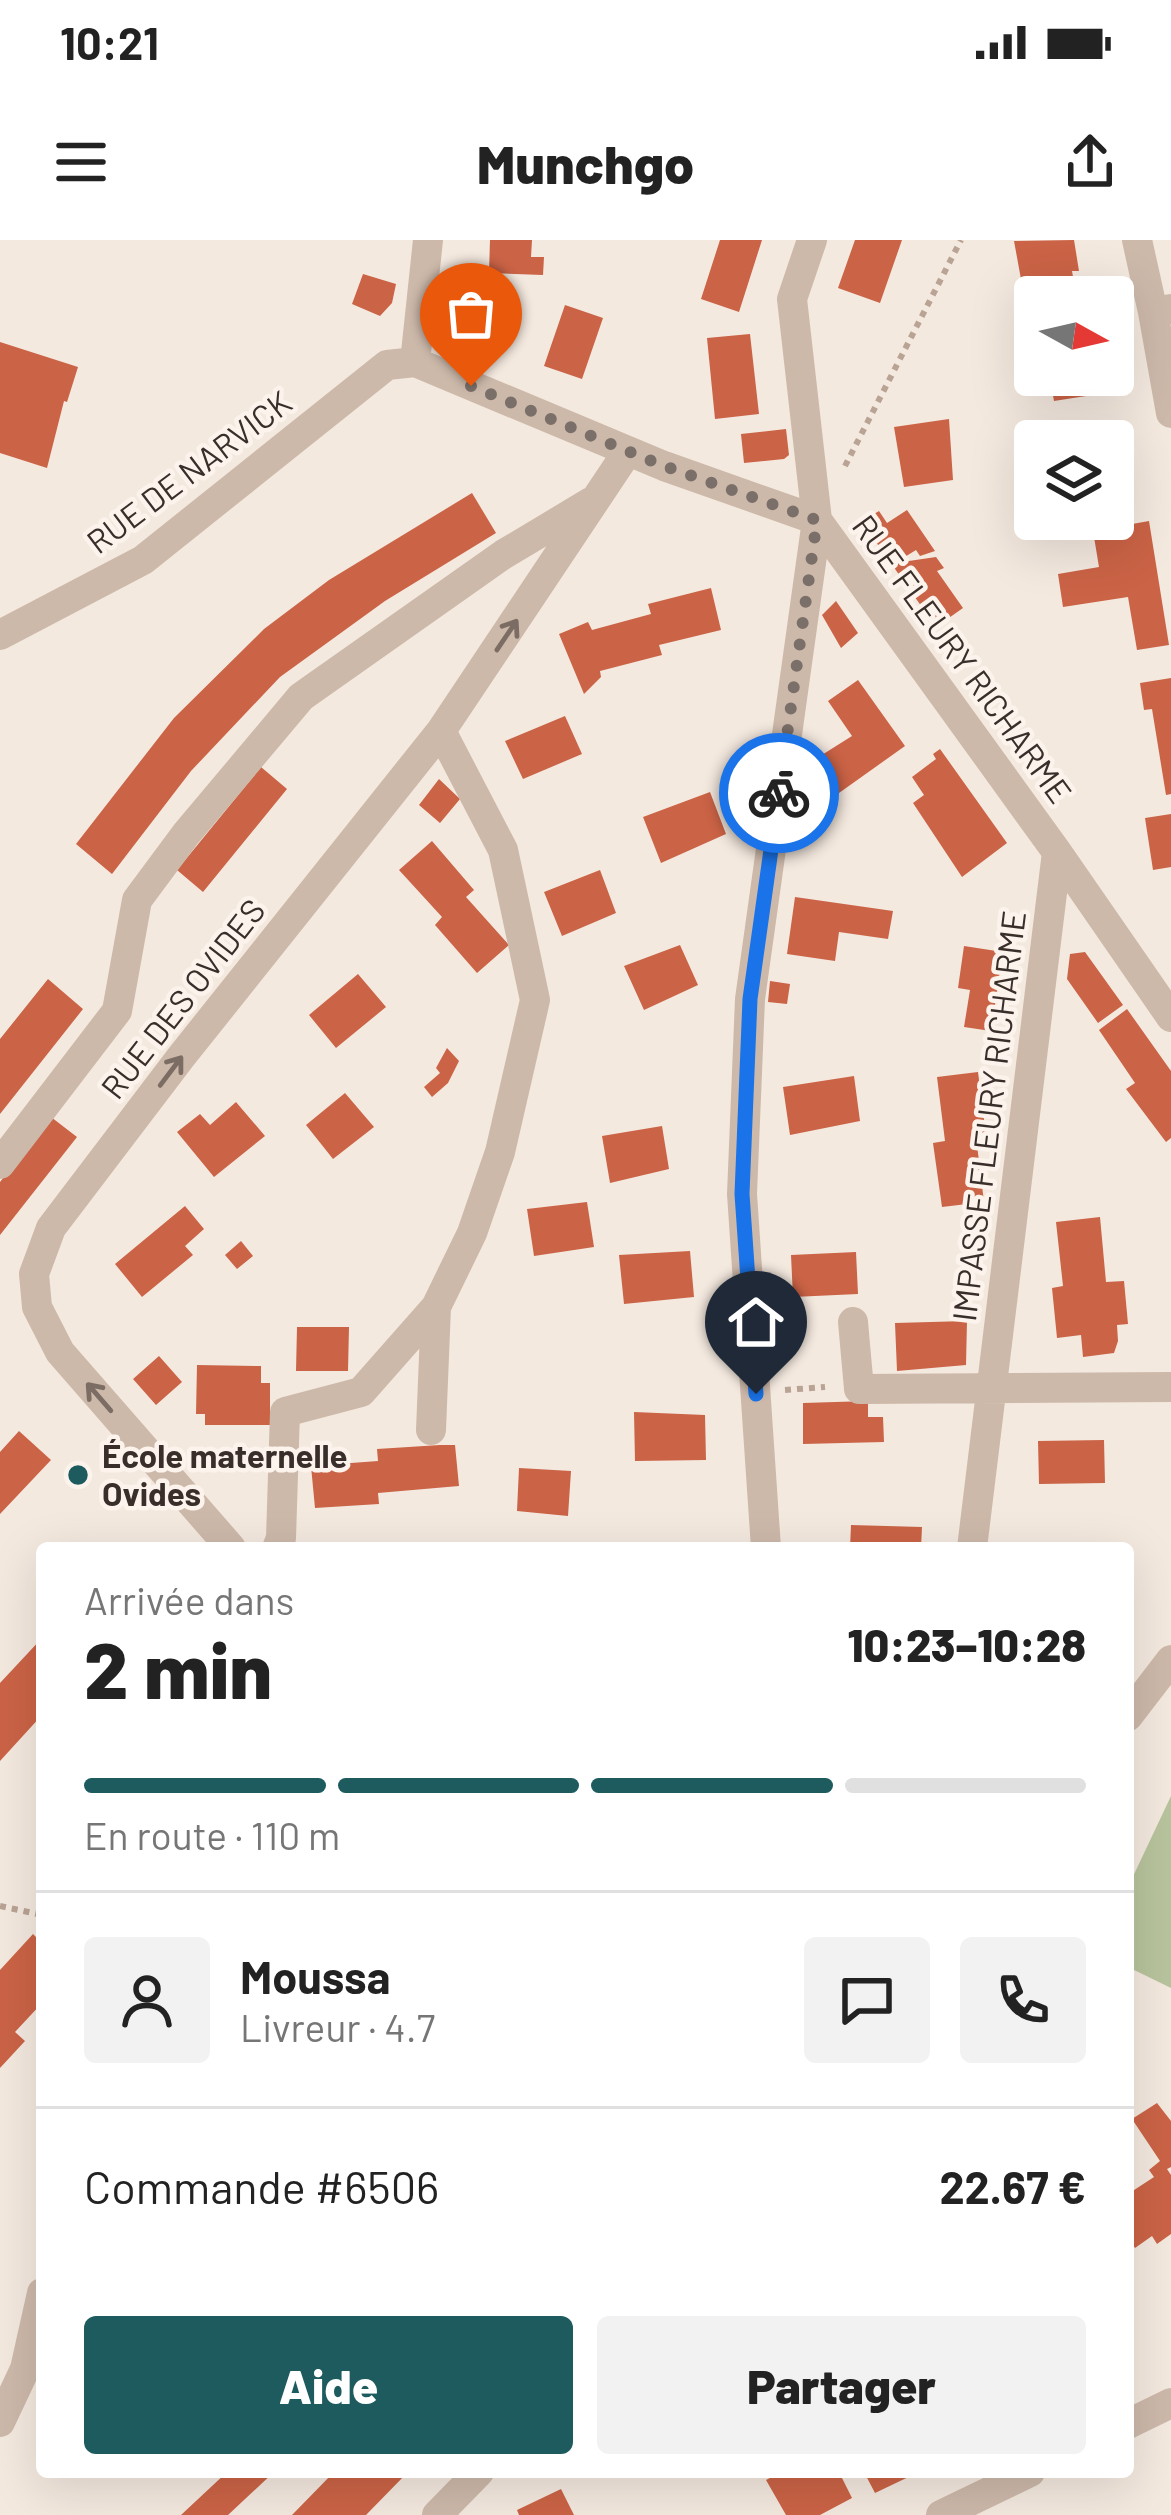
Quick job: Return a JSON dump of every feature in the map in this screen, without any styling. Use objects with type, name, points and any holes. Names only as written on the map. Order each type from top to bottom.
[{"type":"street","points":[[415,362],[428,240]]},
{"type":"street","points":[[766,1542],[742,1194],[750,999],[817,520],[792,299],[812,240]]},
{"type":"street","points":[[1137,240],[1162,311],[1171,412]]},
{"type":"street","name":"RUE FLEURY RICHARME","points":[[415,362],[628,451],[817,520],[1058,852],[1171,1017]]},
{"type":"street","name":"RUE DE NARVICK","points":[[0,635],[143,560],[387,365],[415,362]]},
{"type":"street","name":"RUE DES OVIDES","points":[[227,1542],[60,1352],[37,1307],[34,1274],[51,1228],[441,731],[628,451]]},
{"type":"street","name":"RUE DES OVIDES","points":[[0,1164],[117,1011],[137,900],[301,697],[504,554],[601,496]]},
{"type":"street","points":[[279,1542],[285,1412],[361,1392],[436,1307],[472,1233],[500,1152],[535,1000],[503,850],[441,731]]},
{"type":"street","name":"IMPASSE FLEURY RICHARME","points":[[973,1542],[1058,852]]},
{"type":"street","points":[[431,1430],[436,1307]]},
{"type":"street","points":[[854,1322],[859,1389],[1171,1387]]},
{"type":"street","points":[[1134,1710],[1167,1674]]},
{"type":"street","points":[[0,2422],[26,2369],[36,2322]]},
{"type":"street","points":[[1134,2421],[1171,2403]]},
{"type":"street","points":[[437,2515],[472,2478]]},
{"type":"street","points":[[941,2515],[1018,2478]]},
{"type":"path","points":[[817,520],[961,240]]},
{"type":"path","points":[[0,1906],[36,1915]]},
{"type":"green space","points":[[1171,1796],[1171,1988],[1134,1970],[1134,1874]]},
{"type":"building","points":[[490,240],[532,240],[531,257],[544,257],[543,275],[489,273]]},
{"type":"building","points":[[720,240],[762,240],[739,312],[701,299]]},
{"type":"building","points":[[855,240],[902,240],[880,303],[838,288]]},
{"type":"building","points":[[1074,240],[1079,271],[1072,271],[1073,276],[1020,276],[1014,241]]},
{"type":"building","points":[[363,274],[396,284],[392,303],[380,316],[352,304]]},
{"type":"building","points":[[565,305],[603,318],[582,379],[544,366]]},
{"type":"building","points":[[750,334],[759,414],[715,419],[707,338]]},
{"type":"building","points":[[0,342],[78,367],[47,468],[0,453]]},
{"type":"building","points":[[949,419],[953,480],[904,487],[894,427]]},
{"type":"building","points":[[786,429],[789,455],[744,463],[741,434]]},
{"type":"building","points":[[472,493],[496,533],[385,601],[280,677],[191,771],[112,874],[76,844],[174,718],[264,629],[329,580]]},
{"type":"building","points":[[907,510],[935,551],[920,556],[916,550],[895,563],[936,557],[944,568],[937,571],[963,608],[936,627],[871,535],[877,530],[869,517],[879,511],[887,523]]},
{"type":"building","points":[[1149,521],[1169,645],[1137,650],[1128,597],[1063,607],[1058,574],[1099,567],[1094,540],[1134,540],[1134,524]]},
{"type":"building","points":[[711,588],[721,630],[659,645],[662,655],[600,671],[601,677],[584,694],[559,634],[588,622],[592,630],[651,614],[648,604]]},
{"type":"building","points":[[836,601],[858,633],[841,648],[822,615]]},
{"type":"building","points":[[1171,678],[1171,794],[1166,795],[1152,709],[1144,710],[1140,683]]},
{"type":"building","points":[[858,680],[905,746],[839,793],[817,758],[852,736],[828,701]]},
{"type":"building","points":[[565,716],[582,754],[523,779],[505,741]]},
{"type":"building","points":[[940,749],[1007,843],[962,877],[913,803],[924,795],[912,777],[936,759],[933,754]]},
{"type":"building","points":[[261,767],[287,789],[203,892],[177,870]]},
{"type":"building","points":[[439,779],[460,799],[440,823],[419,805]]},
{"type":"building","points":[[710,792],[726,834],[661,863],[643,817]]},
{"type":"building","points":[[1171,814],[1171,867],[1153,870],[1145,818]]},
{"type":"building","points":[[432,841],[474,890],[466,897],[509,945],[477,973],[435,925],[442,917],[399,870]]},
{"type":"building","points":[[600,870],[616,913],[562,936],[544,892]]},
{"type":"building","points":[[795,897],[893,911],[888,939],[839,932],[835,961],[787,954]]},
{"type":"building","points":[[680,945],[698,985],[644,1010],[624,966]]},
{"type":"building","points":[[964,946],[1003,952],[991,1031],[964,1027],[970,990],[958,988]]},
{"type":"building","points":[[1085,952],[1123,1005],[1098,1023],[1067,979],[1070,954]]},
{"type":"building","points":[[358,974],[386,1007],[336,1048],[309,1015]]},
{"type":"building","points":[[48,979],[83,1009],[0,1114],[0,1039]]},
{"type":"building","points":[[770,981],[790,984],[787,1004],[768,1002]]},
{"type":"building","points":[[1127,1009],[1171,1071],[1171,1138],[1166,1142],[1126,1089],[1135,1083],[1099,1030]]},
{"type":"building","points":[[447,1048],[459,1061],[448,1083],[432,1097],[424,1087],[440,1073],[436,1068]]},
{"type":"building","points":[[978,1072],[986,1136],[976,1137],[984,1202],[942,1207],[933,1143],[945,1141],[937,1077]]},
{"type":"building","points":[[854,1076],[860,1121],[790,1135],[783,1087]]},
{"type":"building","points":[[345,1093],[374,1127],[333,1159],[306,1125]]},
{"type":"building","points":[[236,1102],[265,1136],[214,1177],[177,1132],[200,1114],[210,1125]]},
{"type":"building","points":[[51,1117],[77,1137],[0,1235],[0,1182]]},
{"type":"building","points":[[662,1126],[669,1169],[610,1183],[602,1136]]},
{"type":"building","points":[[587,1202],[594,1247],[534,1256],[527,1209]]},
{"type":"building","points":[[185,1206],[204,1229],[185,1246],[193,1255],[142,1297],[115,1264]]},
{"type":"building","points":[[1100,1217],[1106,1282],[1124,1281],[1128,1324],[1117,1325],[1114,1353],[1083,1357],[1081,1335],[1057,1338],[1052,1288],[1063,1286],[1056,1222]]},
{"type":"building","points":[[241,1241],[253,1256],[237,1269],[225,1255]]},
{"type":"building","points":[[690,1251],[694,1297],[624,1304],[619,1255]]},
{"type":"building","points":[[856,1252],[858,1294],[793,1297],[791,1255]]},
{"type":"building","points":[[967,1321],[966,1365],[897,1371],[895,1323]]},
{"type":"building","points":[[297,1327],[349,1327],[348,1371],[296,1371]]},
{"type":"building","points":[[159,1356],[182,1382],[156,1405],[133,1379]]},
{"type":"building","points":[[197,1365],[261,1366],[261,1383],[270,1383],[270,1425],[205,1425],[205,1414],[196,1414]]},
{"type":"building","points":[[868,1401],[868,1417],[883,1417],[884,1442],[803,1444],[803,1403]]},
{"type":"building","points":[[634,1412],[705,1415],[706,1460],[635,1461]]},
{"type":"building","points":[[19,1431],[51,1460],[0,1514],[0,1452]]},
{"type":"building","points":[[1104,1440],[1105,1483],[1039,1484],[1038,1441]]},
{"type":"building","points":[[455,1445],[459,1486],[378,1493],[379,1504],[315,1508],[311,1466],[378,1461],[377,1449]]},
{"type":"building","points":[[519,1468],[571,1471],[568,1516],[517,1511]]},
{"type":"building","points":[[851,1525],[922,1527],[921,1542],[850,1542]]},
{"type":"building","points":[[36,1644],[36,1722],[0,1761],[0,1683]]},
{"type":"building","points":[[33,1934],[36,1937],[36,2009],[15,2032],[25,2041],[0,2068],[0,1970]]},
{"type":"building","points":[[1157,2103],[1171,2121],[1171,2167],[1167,2169],[1171,2175],[1171,2234],[1157,2244],[1152,2236],[1135,2248],[1134,2190],[1154,2177],[1149,2170],[1160,2161],[1134,2118]]},
{"type":"building","points":[[221,2478],[268,2478],[228,2515],[181,2515]]},
{"type":"building","points":[[328,2478],[402,2478],[366,2515],[292,2515]]},
{"type":"building","points":[[842,2478],[852,2498],[820,2515],[786,2515],[766,2480]]},
{"type":"building","points":[[867,2478],[906,2478],[875,2493]]},
{"type":"building","points":[[561,2489],[574,2515],[519,2515],[517,2510]]},
{"type":"way so far","points":[[471,386],[664,466],[817,520],[779,793]]},
{"type":"place","name":"École maternelle Ovides","points":[[78,1475]]},
{"type":"route","points":[[756,1394],[742,1194],[750,999],[779,793]]}]
